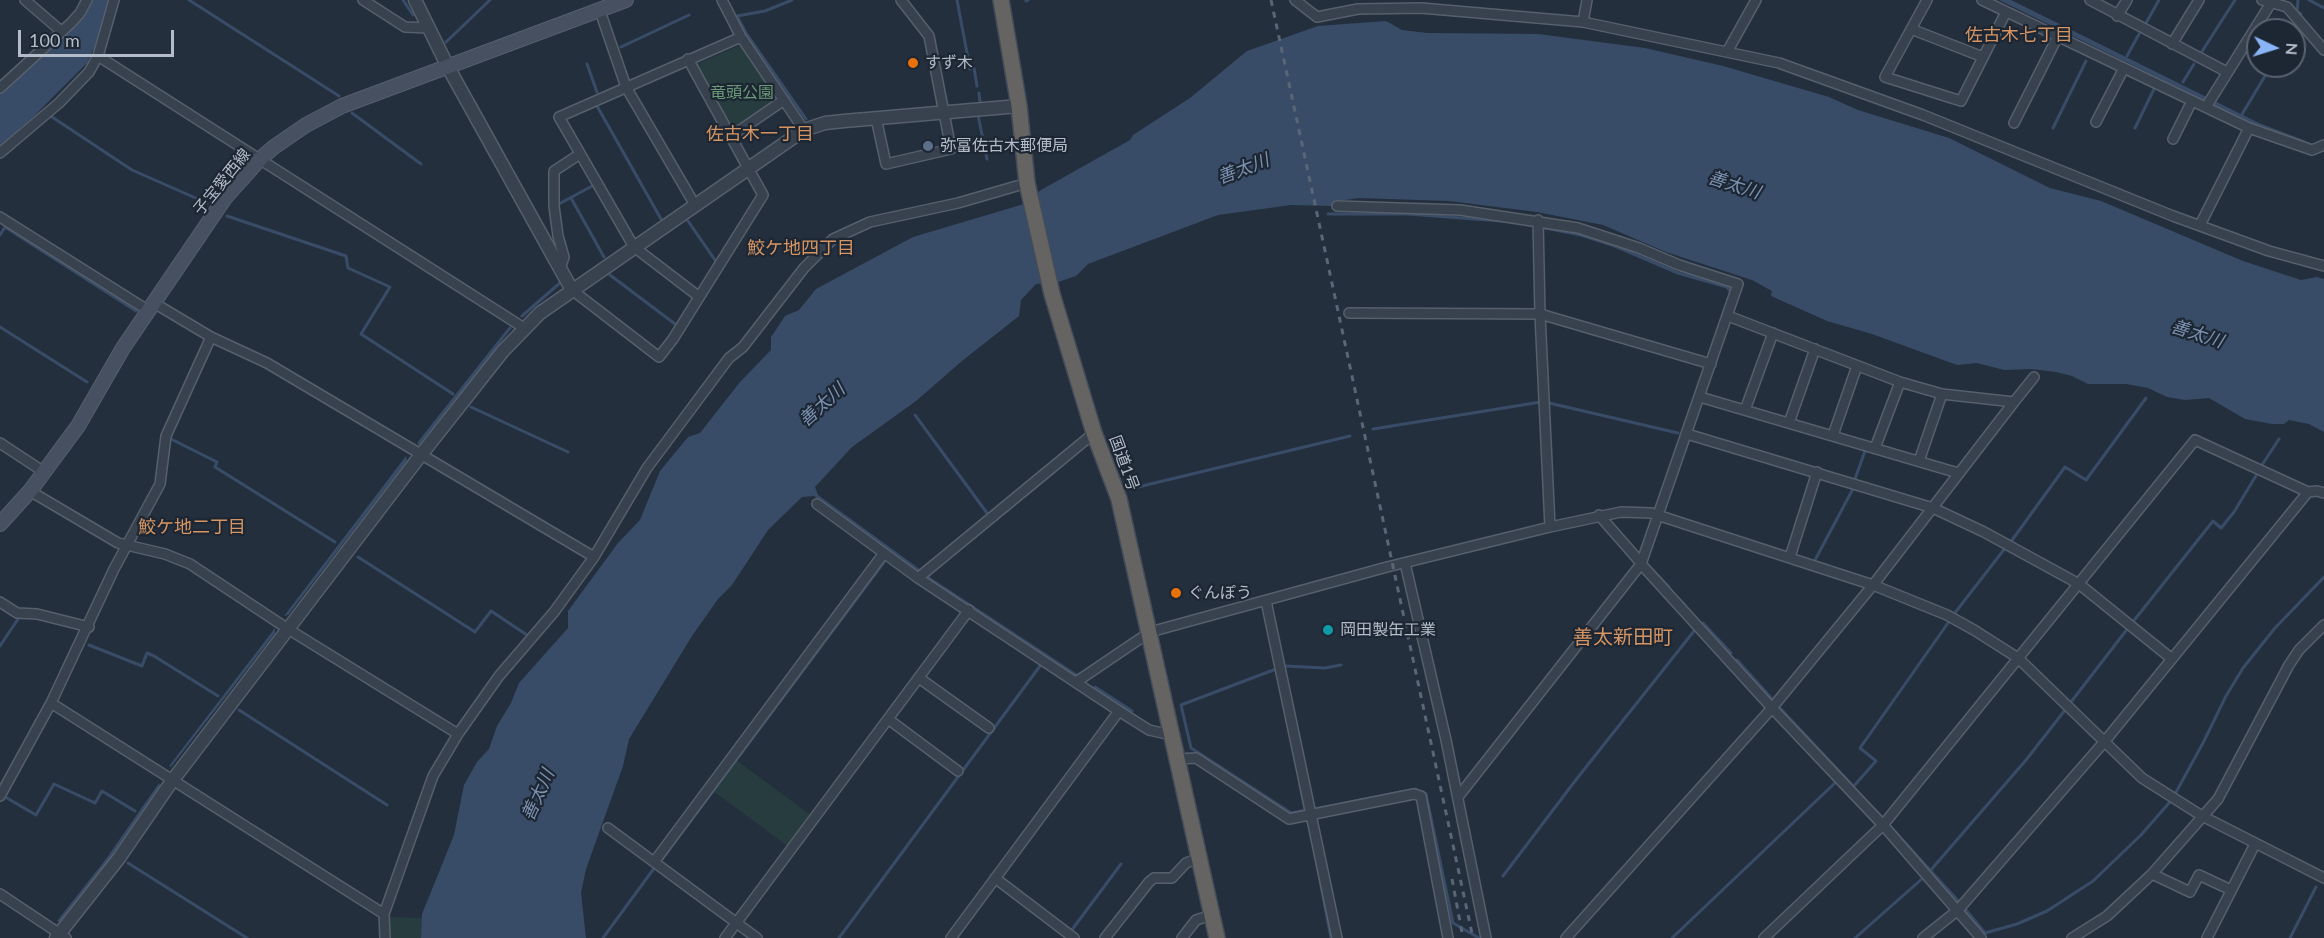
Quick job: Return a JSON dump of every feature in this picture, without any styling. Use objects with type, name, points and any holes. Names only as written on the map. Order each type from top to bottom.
[{"type":"highway","name":"国道1号","points":[[1001,0],[1019,106],[1027,183],[1052,294],[1094,433],[1119,499],[1216,938]]},
{"type":"main road","name":"子宝愛西線","points":[[0,524],[30,491],[78,426],[123,348],[225,198],[261,159],[290,135],[323,114],[626,0]]},
{"type":"street","points":[[25,0],[61,31]]},
{"type":"street","points":[[0,88],[80,13],[87,0]]},
{"type":"street","points":[[0,153],[59,103],[88,72],[98,56],[114,0]]},
{"type":"street","points":[[363,0],[405,27],[429,28]]},
{"type":"street","points":[[415,0],[448,67],[572,290],[659,357],[673,339],[762,195],[688,59]]},
{"type":"street","points":[[722,0],[741,37],[804,130]]},
{"type":"street","points":[[876,118],[886,164],[951,149],[929,36],[901,0]]},
{"type":"street","points":[[1295,0],[1317,17],[1361,4],[1424,4],[1583,22],[1779,63],[1923,115],[2173,216],[2270,251],[2324,266]]},
{"type":"street","points":[[1583,22],[1587,0]]},
{"type":"street","points":[[1727,52],[1756,0]]},
{"type":"street","points":[[1927,0],[1885,77],[1960,101],[2006,12]]},
{"type":"street","points":[[1982,0],[2192,101],[2208,103],[2249,128],[2312,150],[2324,145]]},
{"type":"street","points":[[2090,0],[2227,72]]},
{"type":"street","points":[[2117,16],[2127,0]]},
{"type":"street","points":[[2172,44],[2199,0]]},
{"type":"street","points":[[2208,103],[2266,2],[2289,4],[2324,50]]},
{"type":"street","points":[[600,11],[626,87],[695,205]]},
{"type":"street","points":[[1911,29],[1983,57]]},
{"type":"street","points":[[2014,123],[2058,36]]},
{"type":"street","points":[[698,296],[634,247],[559,117],[741,37]]},
{"type":"street","points":[[98,56],[524,328]]},
{"type":"street","points":[[2096,123],[2124,68]]},
{"type":"street","points":[[730,137],[784,100]]},
{"type":"street","points":[[2173,139],[2192,101]]},
{"type":"street","points":[[0,894],[60,937],[119,858],[172,781],[420,456],[524,328],[540,313],[804,130],[825,123],[1019,106]]},
{"type":"street","points":[[2200,225],[2249,128]]},
{"type":"street","points":[[560,269],[564,257],[558,236],[554,206],[554,171],[580,154]]},
{"type":"street","points":[[385,938],[384,914],[433,776],[458,734],[499,676],[554,612],[594,557],[647,468],[729,358],[742,347],[804,268],[833,239],[870,222],[958,203],[1027,183]]},
{"type":"street","points":[[1337,206],[1460,210],[1538,220],[1578,228],[1738,284],[1641,563],[1458,797]]},
{"type":"street","points":[[0,217],[152,307],[267,363],[420,456],[594,557]]},
{"type":"street","points":[[1538,220],[1550,526]]},
{"type":"street","points":[[1349,313],[1540,314],[1711,364]]},
{"type":"street","points":[[1728,316],[1900,382],[1942,394],[2014,402]]},
{"type":"street","points":[[1745,410],[1773,333]]},
{"type":"street","points":[[0,796],[51,703],[127,544],[160,484],[168,429],[211,337]]},
{"type":"street","points":[[1789,423],[1815,349]]},
{"type":"street","points":[[1833,435],[1857,366]]},
{"type":"street","points":[[1566,938],[1772,708],[1873,585],[2034,378]]},
{"type":"street","points":[[1875,448],[1900,382]]},
{"type":"street","points":[[1919,460],[1942,394]]},
{"type":"street","points":[[1700,397],[1958,473]]},
{"type":"street","points":[[918,578],[1094,433]]},
{"type":"street","points":[[1687,434],[1934,508],[1984,532],[2079,584],[2172,659]]},
{"type":"street","points":[[1764,938],[1883,825],[2195,440],[2308,492],[2324,493]]},
{"type":"street","points":[[0,443],[44,472]]},
{"type":"street","points":[[1790,557],[1817,472]]},
{"type":"street","points":[[30,491],[118,543],[165,554],[190,564],[288,629],[458,734]]},
{"type":"street","points":[[1923,938],[1958,910],[2105,741],[2308,492]]},
{"type":"street","points":[[817,504],[918,578],[1119,711],[1149,730],[1171,735]]},
{"type":"street","points":[[1076,682],[1149,632],[1550,526],[1621,512],[1651,513],[1873,585],[1947,615],[2018,658],[2142,778],[2202,816],[2324,878]]},
{"type":"street","points":[[1599,515],[1772,708],[1883,825],[1981,938]]},
{"type":"street","points":[[654,862],[884,553]]},
{"type":"street","points":[[1404,563],[1458,797],[1486,938]]},
{"type":"street","points":[[1266,601],[1337,938]]},
{"type":"street","points":[[0,602],[17,613],[37,614],[89,627]]},
{"type":"street","points":[[725,938],[969,610]]},
{"type":"street","points":[[2072,938],[2107,916],[2152,874],[2218,799],[2289,665],[2299,650],[2324,625]]},
{"type":"street","points":[[919,678],[989,728]]},
{"type":"street","points":[[51,703],[384,914]]},
{"type":"street","points":[[951,938],[1119,711]]},
{"type":"street","points":[[888,719],[958,771]]},
{"type":"street","points":[[1176,759],[1196,758],[1289,819],[1414,794],[1420,796],[1449,938]]},
{"type":"street","points":[[608,828],[757,938]]},
{"type":"street","points":[[2207,938],[2255,844]]},
{"type":"street","points":[[1105,938],[1149,882],[1154,878],[1172,878],[1186,863],[1199,858]]},
{"type":"street","points":[[2152,874],[2190,892],[2199,875],[2231,890]]},
{"type":"street","points":[[995,878],[1074,938]]},
{"type":"street","points":[[1182,938],[1196,920],[1212,915]]},
{"type":"green space","name":"竜頭公園","points":[[742,46],[779,99],[733,132],[696,68],[697,64]]},
{"type":"green space","points":[[736,760],[812,816],[789,847],[713,791]]},
{"type":"green space","points":[[386,917],[422,918],[421,938],[388,938]]},
{"type":"water","points":[[93,0],[109,0],[95,46],[87,63],[0,146],[0,94],[78,23]]},
{"type":"water","points":[[1999,0],[2011,0],[2259,123],[2306,141],[2305,144],[2249,122]]},
{"type":"water","name":"善太川","points":[[1386,21],[1402,30],[1427,33],[1538,34],[1645,48],[1723,66],[1829,97],[1858,110],[1949,138],[2050,188],[2101,201],[2243,261],[2301,280],[2317,277],[2324,279],[2324,432],[2309,424],[2289,420],[2284,424],[2272,424],[2245,419],[2209,398],[2185,400],[2167,397],[2148,388],[2126,384],[2088,384],[2072,376],[2056,372],[2031,369],[2004,370],[1977,363],[1957,365],[1872,334],[1827,321],[1771,296],[1772,291],[1752,280],[1666,252],[1603,225],[1537,212],[1449,201],[1359,198],[1338,201],[1331,206],[1291,205],[1218,215],[1088,264],[1076,276],[1058,282],[1036,284],[1021,300],[1019,316],[916,401],[852,447],[815,487],[818,495],[921,570],[918,572],[814,496],[802,497],[768,530],[732,585],[718,599],[692,636],[629,739],[623,766],[586,869],[581,893],[586,938],[421,938],[422,914],[454,835],[464,785],[477,762],[489,749],[497,726],[511,703],[519,683],[568,628],[568,611],[618,543],[640,520],[660,471],[688,437],[700,433],[740,382],[771,350],[771,337],[785,316],[799,310],[816,289],[913,237],[1024,204],[1041,190],[1130,140],[1133,135],[1190,98],[1247,51],[1318,26]]},
{"type":"water","points":[[406,456],[407,461],[288,615],[284,616]]},
{"type":"water","points":[[275,628],[275,633],[171,767],[169,766]]},
{"type":"water","points":[[159,783],[160,786],[108,861],[60,922],[57,921],[106,859]]},
{"type":"waterway","points":[[189,0],[339,96]]},
{"type":"waterway","points":[[403,0],[413,15]]},
{"type":"waterway","points":[[446,42],[490,0]]},
{"type":"waterway","points":[[792,0],[765,11],[737,16],[746,33],[806,119]]},
{"type":"waterway","points":[[957,0],[970,69],[974,68],[977,86]]},
{"type":"waterway","points":[[2146,23],[2159,0]]},
{"type":"waterway","points":[[2201,53],[2235,0]]},
{"type":"waterway","points":[[2298,0],[2297,11],[2301,14]]},
{"type":"waterway","points":[[2309,0],[2324,8]]},
{"type":"waterway","points":[[621,47],[689,15]]},
{"type":"waterway","points":[[2127,56],[2139,34]]},
{"type":"waterway","points":[[2053,128],[2086,61]]},
{"type":"waterway","points":[[587,64],[597,92]]},
{"type":"waterway","points":[[2183,82],[2194,64]]},
{"type":"waterway","points":[[2241,116],[2264,78]]},
{"type":"waterway","points":[[2135,128],[2154,89]]},
{"type":"waterway","points":[[979,93],[980,101]]},
{"type":"waterway","points":[[597,106],[661,219]]},
{"type":"waterway","points":[[352,113],[421,164]]},
{"type":"waterway","points":[[978,115],[987,159]]},
{"type":"waterway","points":[[52,117],[132,170],[207,203]]},
{"type":"waterway","points":[[557,205],[594,185]]},
{"type":"waterway","points":[[571,198],[604,257]]},
{"type":"waterway","points":[[1328,214],[1408,214],[1501,221]]},
{"type":"waterway","points":[[227,216],[346,256],[348,268],[390,287],[361,334],[453,394]]},
{"type":"waterway","points":[[688,221],[715,260]]},
{"type":"waterway","points":[[0,235],[5,227],[136,311]]},
{"type":"waterway","points":[[1545,228],[1581,235],[1615,246],[1678,273],[1727,287],[1730,291]]},
{"type":"waterway","points":[[610,275],[675,324]]},
{"type":"waterway","points":[[522,316],[561,282]]},
{"type":"waterway","points":[[0,327],[87,382]]},
{"type":"waterway","points":[[419,443],[510,328]]},
{"type":"waterway","points":[[2010,543],[2065,467],[2086,480],[2146,398]]},
{"type":"waterway","points":[[1373,429],[1541,402]]},
{"type":"waterway","points":[[1549,403],[1678,433]]},
{"type":"waterway","points":[[471,407],[568,452]]},
{"type":"waterway","points":[[915,415],[987,513]]},
{"type":"waterway","points":[[1138,487],[1350,436]]},
{"type":"waterway","points":[[171,439],[217,462],[215,467],[335,542]]},
{"type":"waterway","points":[[2262,465],[2279,439]]},
{"type":"waterway","points":[[1855,479],[1865,451]]},
{"type":"waterway","points":[[961,548],[1055,471]]},
{"type":"waterway","points":[[2132,623],[2213,521],[2221,528],[2234,512],[2257,474]]},
{"type":"waterway","points":[[1815,560],[1854,487]]},
{"type":"waterway","points":[[1954,614],[2006,547]]},
{"type":"waterway","points":[[358,557],[475,632],[491,611],[527,635]]},
{"type":"waterway","points":[[660,862],[884,562]]},
{"type":"waterway","points":[[1647,564],[1669,587]]},
{"type":"waterway","points":[[930,573],[927,577],[1076,675]]},
{"type":"waterway","points":[[2175,794],[2243,668],[2275,628],[2324,577]]},
{"type":"waterway","points":[[1676,596],[1685,605]]},
{"type":"waterway","points":[[0,646],[18,619]]},
{"type":"waterway","points":[[1703,623],[1731,653]]},
{"type":"waterway","points":[[1853,787],[1876,761],[1860,748],[1948,623]]},
{"type":"waterway","points":[[2071,702],[2128,628]]},
{"type":"waterway","points":[[1503,876],[1694,631]]},
{"type":"waterway","points":[[89,645],[142,666],[147,653],[218,696]]},
{"type":"waterway","points":[[1737,660],[1774,701]]},
{"type":"waterway","points":[[1285,666],[1325,668],[1341,665]]},
{"type":"waterway","points":[[839,938],[1040,666]]},
{"type":"waterway","points":[[1296,764],[1276,669],[1181,705],[1191,748],[1291,813],[1307,810]]},
{"type":"waterway","points":[[1095,687],[1132,711]]},
{"type":"waterway","points":[[1779,707],[1853,786]]},
{"type":"waterway","points":[[239,710],[387,805]]},
{"type":"waterway","points":[[1930,871],[2026,760],[2065,710]]},
{"type":"waterway","points":[[1672,938],[1836,782]]},
{"type":"waterway","points":[[7,798],[36,815],[54,784],[95,803],[102,791],[135,811]]},
{"type":"waterway","points":[[1300,785],[1305,810]]},
{"type":"waterway","points":[[1315,809],[1416,789]]},
{"type":"waterway","points":[[1426,794],[1453,923],[1479,938]]},
{"type":"waterway","points":[[1966,910],[1985,933],[2017,924],[2047,911],[2093,881],[2141,835],[2169,803]]},
{"type":"waterway","points":[[1889,825],[1960,903]]},
{"type":"waterway","points":[[1315,854],[1331,938]]},
{"type":"waterway","points":[[128,863],[247,938]]},
{"type":"waterway","points":[[1071,931],[1121,864]]},
{"type":"waterway","points":[[603,938],[655,867]]},
{"type":"waterway","points":[[1855,938],[1923,878]]},
{"type":"waterway","points":[[2290,938],[2316,887]]},
{"type":"railway","points":[[1271,0],[1473,938]]},
{"type":"railway","points":[[1452,879],[1463,938]]},
{"type":"place","name":"すず木","points":[[913,63]]},
{"type":"place","name":"弥富佐古木郵便局","points":[[928,146]]},
{"type":"place","name":"ぐんぽう","points":[[1176,593]]},
{"type":"place","name":"岡田製缶工業","points":[[1328,630]]},
{"type":"district","name":"佐古木七丁目","points":[[2019,35]]},
{"type":"district","name":"佐古木一丁目","points":[[760,134]]},
{"type":"district","name":"鮫ケ地四丁目","points":[[801,248]]},
{"type":"district","name":"鮫ケ地二丁目","points":[[192,527]]},
{"type":"district","name":"善太新田町","points":[[1623,638]]}]
